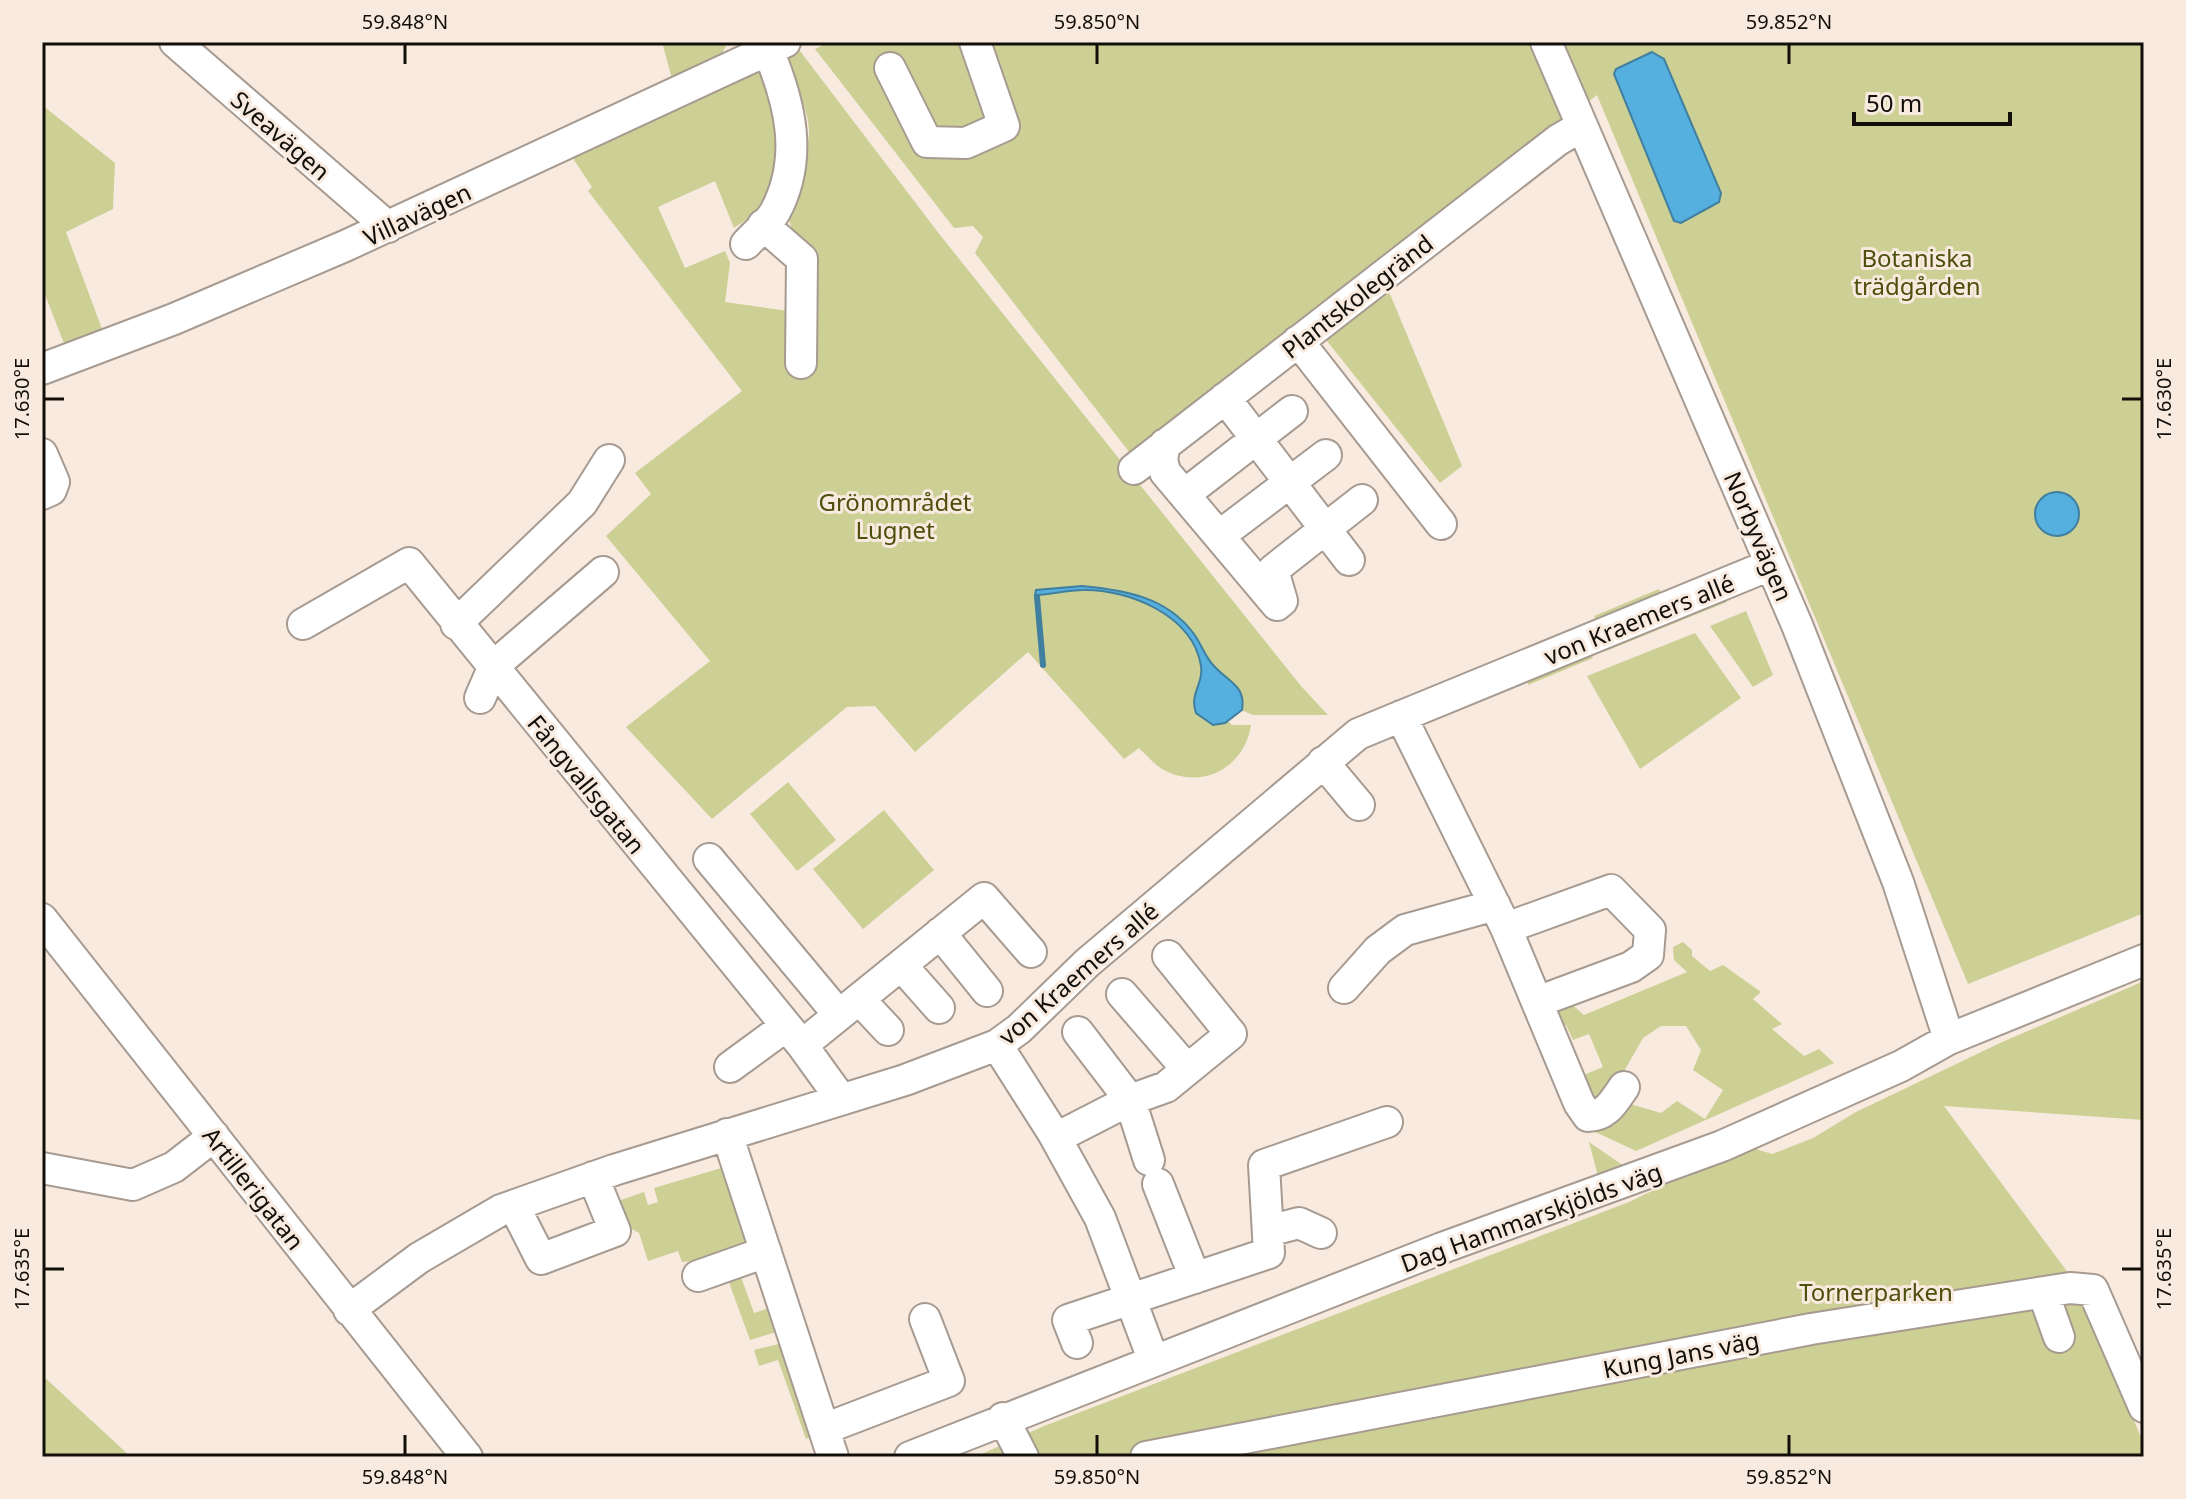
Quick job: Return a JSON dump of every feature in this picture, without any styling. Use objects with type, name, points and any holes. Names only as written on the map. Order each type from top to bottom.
[{"type":"street","name":"Sveavägen","points":[[175,42],[388,227]]},
{"type":"street","points":[[890,68],[927,142],[966,143],[1004,126],[975,42]]},
{"type":"street","name":"Norbyvägen","points":[[1546,42],[1770,565],[1898,882],[1949,1039]]},
{"type":"street","name":"Villavägen","points":[[42,369],[174,319],[388,227],[764,48]]},
{"type":"street","points":[[764,48],[786,97],[793,150],[784,189],[774,214],[754,235],[802,259],[801,363]]},
{"type":"street","name":"Plantskolegränd","points":[[1134,469],[1558,140],[1582,126]]},
{"type":"street","points":[[1298,341],[1441,524]]},
{"type":"street","points":[[1225,398],[1349,560]]},
{"type":"street","points":[[1185,494],[1292,411]]},
{"type":"street","points":[[1165,444],[1162,459],[1165,472],[1277,605],[1282,601],[1273,570],[1362,500]]},
{"type":"street","points":[[42,454],[54,482],[51,490],[42,494]]},
{"type":"street","points":[[1219,536],[1326,455]]},
{"type":"street","points":[[456,624],[582,503],[609,460]]},
{"type":"street","name":"Fångvallsgatan","points":[[303,624],[409,563],[794,1035],[841,1099]]},
{"type":"street","name":"von Kraemers allé","points":[[349,1310],[419,1258],[514,1206],[593,1177],[841,1099],[997,1045],[1019,1029],[1087,963],[1358,734],[1770,565]]},
{"type":"street","points":[[480,698],[493,668],[603,572]]},
{"type":"street","points":[[1401,716],[1500,917],[1579,1103],[1588,1116],[1608,1110],[1624,1087]]},
{"type":"street","points":[[1323,762],[1359,805]]},
{"type":"street","points":[[709,859],[849,1007],[888,1030]]},
{"type":"street","points":[[1344,988],[1378,950],[1405,930],[1500,917],[1611,890],[1650,930],[1648,955],[1631,967],[1537,1002]]},
{"type":"street","points":[[730,1067],[849,1007],[984,898],[1031,952]]},
{"type":"street","name":"Artillerigatan","points":[[42,919],[467,1457]]},
{"type":"street","points":[[940,933],[987,991]]},
{"type":"street","points":[[1056,1138],[1130,1100],[1166,1087],[1231,1034],[1168,956]]},
{"type":"street","name":"Dag Hammarskjölds väg","points":[[910,1457],[1153,1359],[1722,1146],[1890,1071],[1949,1039],[2144,960]]},
{"type":"street","points":[[901,965],[939,1008]]},
{"type":"street","points":[[1122,994],[1186,1068]]},
{"type":"street","points":[[1078,1032],[1130,1100],[1153,1172],[1195,1278]]},
{"type":"street","points":[[997,1045],[1056,1138],[1100,1218],[1153,1359]]},
{"type":"street","points":[[1077,1343],[1068,1320],[1269,1253],[1264,1165],[1387,1122]]},
{"type":"street","points":[[727,1134],[828,1443],[949,1381],[925,1319]]},
{"type":"street","points":[[42,1168],[133,1185],[174,1167],[214,1136]]},
{"type":"street","points":[[514,1206],[541,1259],[615,1231],[593,1177]]},
{"type":"street","points":[[1268,1231],[1299,1223],[1321,1233]]},
{"type":"street","points":[[698,1276],[766,1252]]},
{"type":"street","name":"Kung Jans väg","points":[[1146,1457],[1811,1329],[1938,1307],[2044,1295],[2070,1288],[2093,1290],[2144,1407]]},
{"type":"street","points":[[2044,1295],[2059,1337]]},
{"type":"street","points":[[1003,1418],[1023,1457]]},
{"type":"green space","points":[[662,42],[727,44],[719,59],[672,79]]},
{"type":"green space","name":"Botaniska trädgården","points":[[829,42],[2144,42],[2144,913],[1968,984],[1597,95],[1133,457],[975,253],[983,237],[973,226],[954,228],[815,49]]},
{"type":"green space","name":"Grönområdet Lugnet","points":[[797,47],[940,235],[1301,686],[1328,715],[1253,715],[1241,710],[1228,721],[1232,725],[1251,725],[1240,753],[1230,764],[1206,776],[1177,775],[1159,767],[1139,748],[1124,759],[1028,652],[915,752],[875,706],[847,707],[712,819],[626,727],[710,661],[606,536],[651,494],[635,473],[742,391],[588,191],[592,187],[570,154],[749,67],[761,70],[771,97],[780,145],[779,175],[768,201],[734,228],[715,181],[658,207],[685,268],[725,251],[730,263],[725,302],[788,311],[807,254],[791,227],[790,218],[809,130],[802,101],[778,56]]},
{"type":"green space","points":[[42,105],[115,163],[113,209],[66,232],[102,329],[65,346],[42,287]]},
{"type":"green space","points":[[1387,287],[1462,466],[1440,483],[1323,336]]},
{"type":"green space","points":[[1659,589],[1662,595],[1597,621],[1594,616]]},
{"type":"green space","points":[[1725,595],[1727,602],[1606,651],[1604,645]]},
{"type":"green space","points":[[1746,611],[1773,675],[1753,687],[1710,626]]},
{"type":"green space","points":[[1695,633],[1741,698],[1640,769],[1587,676]]},
{"type":"green space","points":[[1590,650],[1593,658],[1528,685],[1528,676]]},
{"type":"green space","points":[[788,782],[836,840],[797,871],[750,814]]},
{"type":"green space","points":[[884,810],[934,870],[863,929],[813,869]]},
{"type":"green space","points":[[1683,942],[1692,950],[1692,956],[1710,971],[1723,965],[1761,992],[1753,999],[1782,1024],[1772,1029],[1804,1056],[1819,1049],[1834,1063],[1636,1151],[1591,1130],[1630,1104],[1661,1113],[1677,1101],[1705,1119],[1723,1090],[1693,1070],[1701,1050],[1686,1026],[1661,1026],[1643,1038],[1602,1110],[1593,1109],[1579,1077],[1603,1067],[1589,1034],[1573,1040],[1566,1025],[1556,1029],[1556,1013],[1570,1003],[1584,1015],[1687,972],[1674,960],[1673,947]]},
{"type":"green space","name":"Tornerparken","points":[[2144,981],[2144,1120],[1944,1106],[2066,1270],[2087,1304],[2144,1445],[2144,1457],[975,1457],[1044,1426],[1629,1202],[1746,1146],[1772,1154],[1813,1138],[1856,1112],[2000,1043]]},
{"type":"green space","points":[[1589,1142],[1624,1166],[1598,1176]]},
{"type":"green space","points":[[728,1166],[749,1244],[726,1258],[682,1262],[678,1251],[648,1261],[639,1233],[628,1227],[618,1201],[644,1192],[648,1205],[658,1202],[654,1188]]},
{"type":"green space","points":[[740,1274],[754,1313],[772,1307],[783,1330],[750,1340],[727,1277]]},
{"type":"green space","points":[[787,1342],[811,1437],[806,1439],[778,1360],[759,1366],[754,1350]]},
{"type":"green space","points":[[42,1375],[131,1457],[42,1457]]},
{"type":"water","points":[[1652,52],[1664,59],[1721,193],[1719,202],[1681,223],[1674,221],[1614,74],[1616,69]]},
{"type":"water","points":[[2057,492],[2073,498],[2079,514],[2073,530],[2057,536],[2041,530],[2035,514],[2041,498]]},
{"type":"water","points":[[1082,586],[1129,593],[1171,611],[1194,634],[1211,662],[1239,689],[1242,710],[1225,723],[1213,725],[1196,713],[1194,700],[1201,666],[1195,648],[1186,632],[1156,608],[1119,594],[1101,591],[1077,590],[1035,595],[1036,590]]},
{"type":"waterway","points":[[1037,597],[1043,665]]}]
